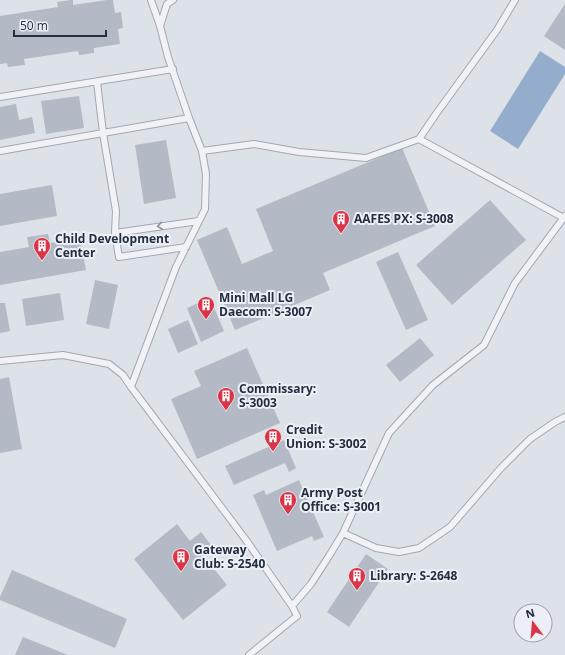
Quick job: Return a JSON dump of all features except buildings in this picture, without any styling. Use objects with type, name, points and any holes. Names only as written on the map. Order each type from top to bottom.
[{"type":"lane","points":[[130,387],[176,267],[205,209],[206,174],[202,152],[168,57],[151,0]]},
{"type":"lane","points":[[160,26],[167,4],[173,0]]},
{"type":"lane","points":[[202,152],[254,144],[299,152],[366,158],[419,139],[497,30],[515,0]]},
{"type":"lane","points":[[0,97],[173,69]]},
{"type":"lane","points":[[97,82],[103,133],[116,211],[115,232],[119,257],[186,247]]},
{"type":"lane","points":[[0,151],[190,118]]},
{"type":"lane","points":[[292,606],[311,584],[343,533],[389,433],[433,385],[484,346],[515,283],[565,217],[419,139]]},
{"type":"lane","points":[[115,232],[199,221]]},
{"type":"lane","points":[[0,361],[63,355],[109,364],[123,375],[130,387],[246,540],[292,606],[297,616],[249,655]]},
{"type":"lane","points":[[343,533],[376,548],[399,552],[419,548],[450,527],[501,468],[530,439],[565,417]]},
{"type":"water","points":[[540,51],[565,67],[565,74],[518,149],[490,131]]},
{"type":"place","name":"AAFES PX: S-3008","points":[[341,234]]},
{"type":"place","name":"Child Development Center","points":[[42,261]]},
{"type":"place","name":"Mini Mall LG Daecom: S-3007","points":[[206,320]]},
{"type":"place","name":"Commissary: S-3003","points":[[226,411]]},
{"type":"place","name":"Credit Union: S-3002","points":[[273,452]]},
{"type":"place","name":"Army Post Office: S-3001","points":[[288,515]]},
{"type":"place","name":"Gateway Club: S-2540","points":[[181,572]]},
{"type":"place","name":"Library: S-2648","points":[[357,591]]}]
